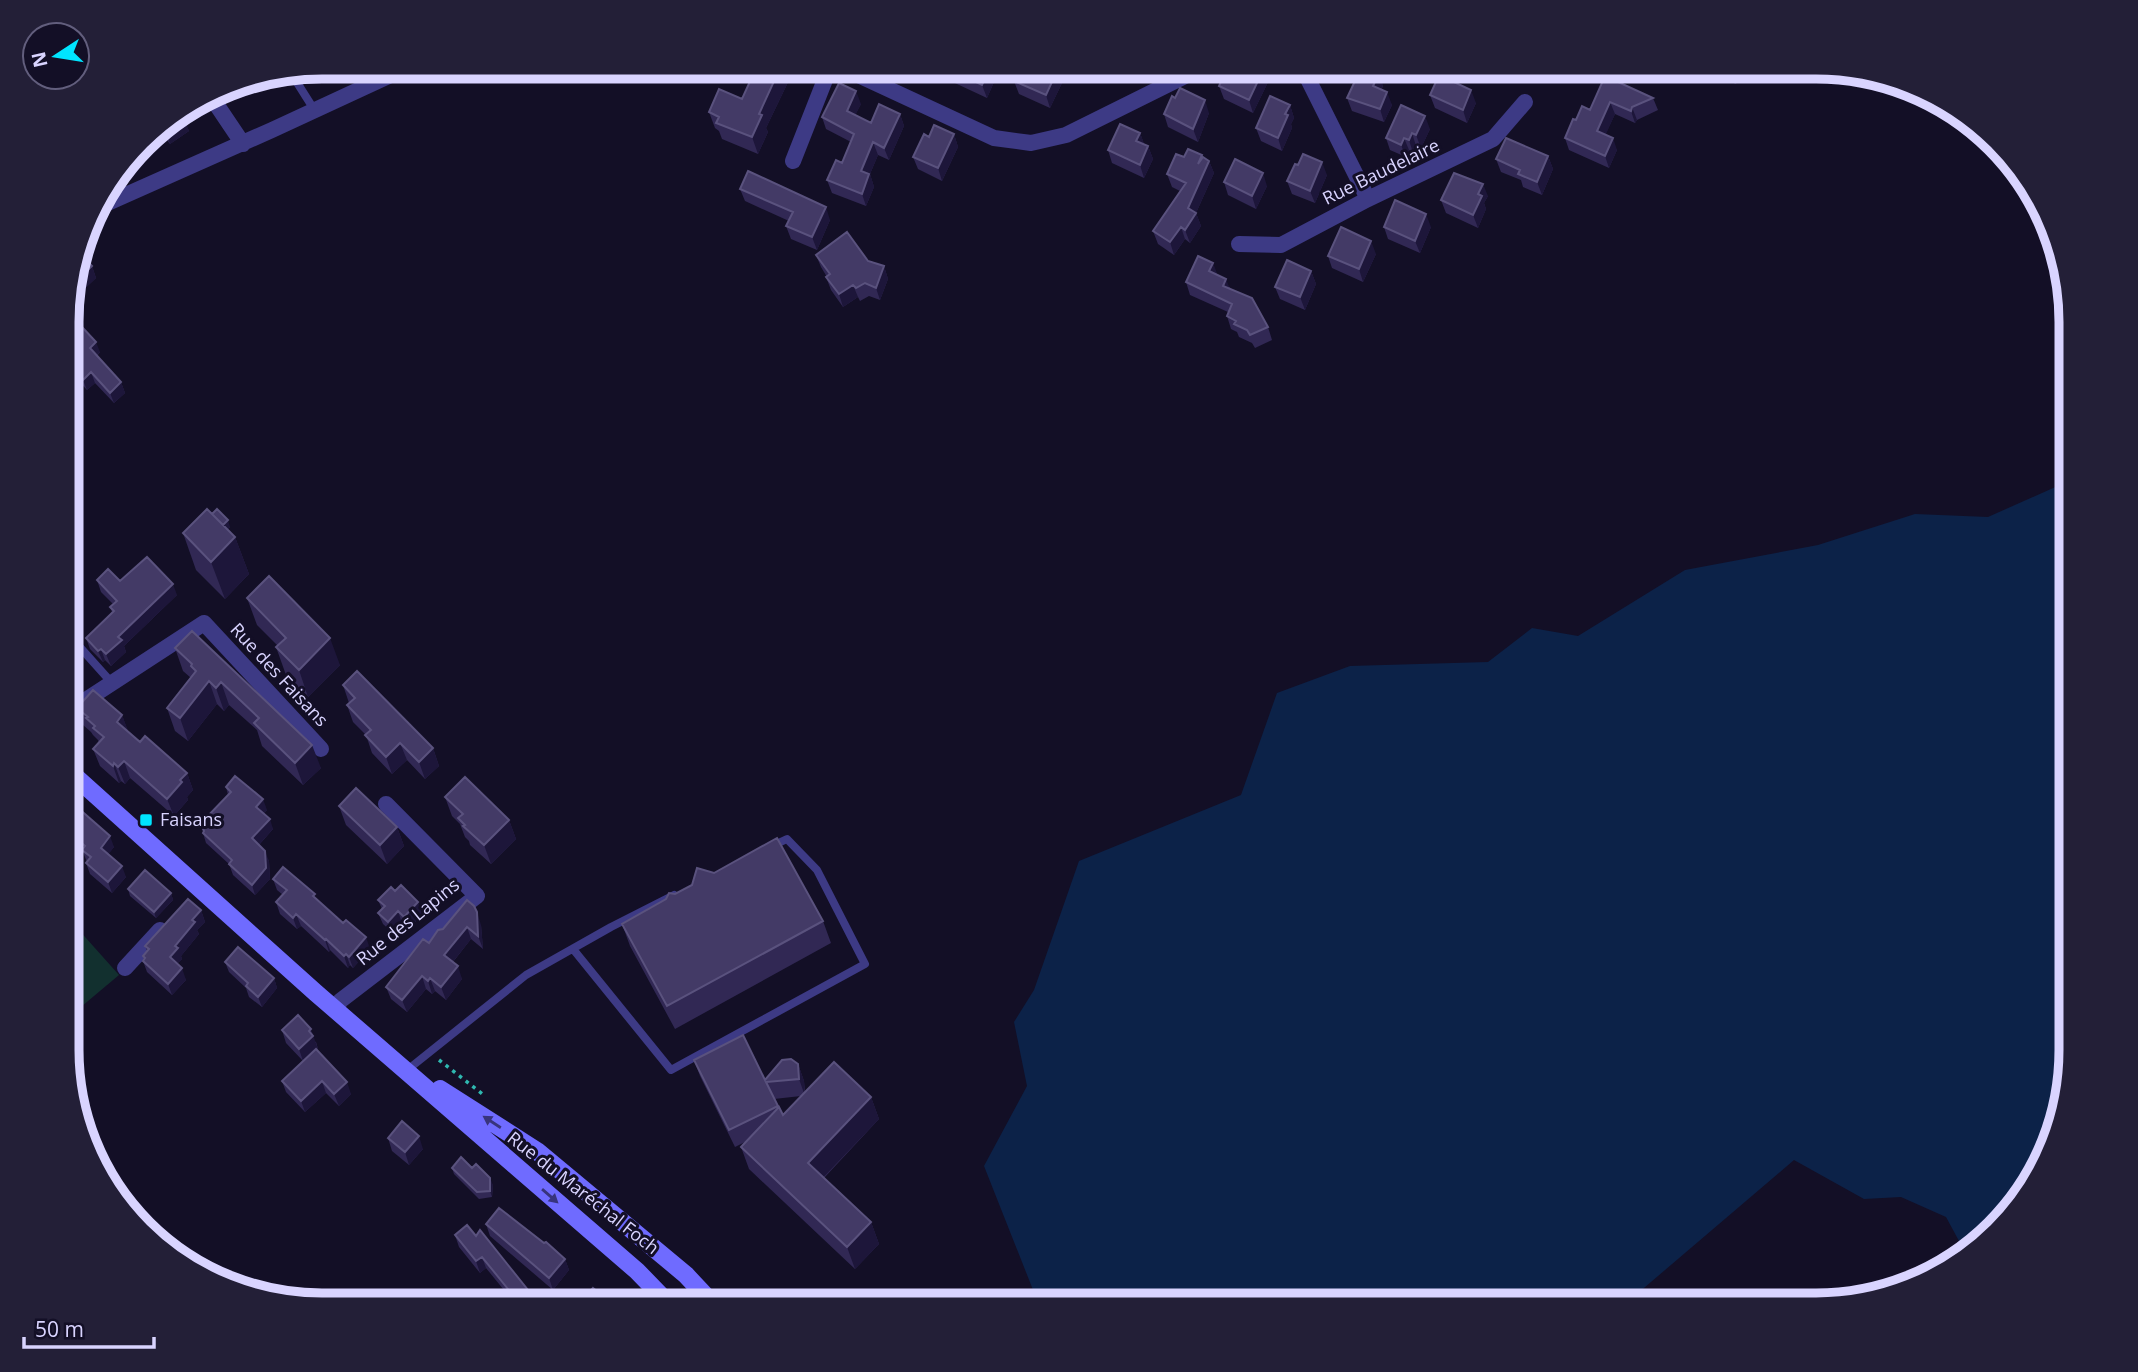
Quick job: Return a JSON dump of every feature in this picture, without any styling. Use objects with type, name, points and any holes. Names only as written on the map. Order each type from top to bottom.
[{"type":"main road","points":[[79,781],[195,892],[626,1261],[658,1293]]},
{"type":"main road","name":"Rue du Maréchal Foch","points":[[406,1072],[441,1089],[537,1151],[686,1275],[703,1293]]},
{"type":"main road","points":[[505,1157],[518,1139]]},
{"type":"main road","points":[[589,1229],[605,1208]]},
{"type":"main road","points":[[626,1261],[644,1241]]},
{"type":"street","points":[[110,202],[381,79]]},
{"type":"street","points":[[793,161],[825,79]]},
{"type":"street","points":[[869,79],[994,138],[1031,144],[1066,135],[1177,79]]},
{"type":"street","points":[[1308,79],[1368,199]]},
{"type":"street","name":"Rue Baudelaire","points":[[1239,244],[1281,245],[1368,199],[1493,139],[1525,102]]},
{"type":"street","points":[[216,103],[243,144]]},
{"type":"street","name":"Rue des Faisans","points":[[79,703],[204,623],[321,749]]},
{"type":"street","name":"Rue des Lapins","points":[[336,1010],[340,1001],[477,896],[386,804]]},
{"type":"street","points":[[125,968],[172,917]]},
{"type":"lane","points":[[295,80],[315,111]]},
{"type":"lane","points":[[79,646],[112,682]]},
{"type":"lane","points":[[573,949],[671,1070],[865,964],[817,870],[787,839],[764,850]]},
{"type":"lane","points":[[406,1072],[526,975],[611,927],[682,892]]},
{"type":"green space","points":[[79,930],[119,975],[79,1009]]},
{"type":"water","points":[[2059,485],[2059,1066],[2055,1098],[2034,1158],[2009,1198],[1988,1222],[1964,1243],[1961,1245],[1946,1217],[1901,1197],[1864,1199],[1794,1160],[1638,1293],[1034,1293],[984,1166],[1027,1086],[1014,1022],[1034,990],[1079,861],[1241,795],[1277,693],[1350,666],[1488,662],[1532,628],[1578,636],[1685,570],[1818,545],[1915,514],[1988,517]]},
{"type":"building","points":[[751,79],[775,79],[752,137],[716,123],[719,117],[709,112],[719,89],[742,99]]},
{"type":"building","points":[[970,79],[985,79],[982,85]]},
{"type":"building","points":[[1015,79],[1053,79],[1046,95],[1014,81]]},
{"type":"building","points":[[1222,79],[1259,79],[1249,100],[1219,86]]},
{"type":"building","points":[[1356,79],[1376,79],[1373,86],[1387,92],[1380,109],[1347,98]]},
{"type":"building","points":[[1437,79],[1448,79],[1471,90],[1463,110],[1430,95]]},
{"type":"building","points":[[1604,79],[1612,79],[1653,98],[1632,107],[1631,111],[1610,102],[1597,131],[1613,138],[1605,156],[1565,138],[1582,106],[1590,110]]},
{"type":"building","points":[[839,83],[856,91],[847,111],[871,123],[879,104],[900,114],[884,148],[873,142],[861,171],[869,174],[862,194],[827,180],[836,160],[842,163],[854,134],[822,117]]},
{"type":"building","points":[[1180,88],[1205,100],[1193,129],[1164,114],[1172,96],[1175,98]]},
{"type":"building","points":[[1270,96],[1290,105],[1278,138],[1256,128]]},
{"type":"building","points":[[1401,105],[1425,116],[1416,135],[1412,133],[1409,140],[1404,138],[1401,145],[1386,138]]},
{"type":"building","points":[[1120,124],[1140,133],[1136,141],[1148,146],[1140,165],[1108,150]]},
{"type":"building","points":[[934,125],[954,134],[938,168],[913,157],[924,134],[929,137]]},
{"type":"building","points":[[1506,138],[1548,156],[1537,182],[1518,174],[1520,170],[1496,159]]},
{"type":"building","points":[[1188,149],[1202,155],[1198,164],[1203,157],[1209,161],[1188,208],[1196,213],[1185,230],[1181,227],[1170,242],[1153,231],[1186,183],[1167,174],[1176,154],[1184,157]]},
{"type":"building","points":[[1303,154],[1322,162],[1310,191],[1287,181]]},
{"type":"building","points":[[1235,159],[1263,173],[1252,196],[1224,182]]},
{"type":"building","points":[[748,171],[826,207],[812,237],[786,226],[793,212],[740,189]]},
{"type":"building","points":[[1454,173],[1483,184],[1478,194],[1482,196],[1473,215],[1441,200]]},
{"type":"building","points":[[1395,200],[1426,214],[1415,241],[1384,227]]},
{"type":"building","points":[[1341,227],[1371,241],[1359,269],[1328,256]]},
{"type":"building","points":[[847,232],[868,261],[884,266],[876,288],[865,283],[856,288],[853,285],[839,294],[826,277],[830,274],[816,255]]},
{"type":"building","points":[[1198,256],[1213,263],[1209,271],[1226,279],[1223,286],[1252,298],[1268,327],[1250,335],[1227,316],[1232,304],[1186,282]]},
{"type":"building","points":[[1287,260],[1311,271],[1300,297],[1275,287]]},
{"type":"building","points":[[87,261],[92,266],[83,274]]},
{"type":"building","points":[[82,327],[96,342],[90,348],[121,382],[110,393],[91,372],[83,380],[79,375],[79,330]]},
{"type":"building","points":[[207,509],[235,537],[211,562],[183,533]]},
{"type":"building","points":[[217,509],[228,520],[223,525],[212,514]]},
{"type":"building","points":[[147,557],[173,584],[118,637],[122,640],[106,654],[101,649],[98,651],[86,638],[114,611],[110,607],[117,601],[97,580],[108,569],[120,581]]},
{"type":"building","points":[[269,576],[330,638],[299,670],[276,647],[286,638],[247,598]]},
{"type":"building","points":[[192,631],[312,745],[295,763],[254,723],[259,718],[221,682],[216,688],[209,681],[180,718],[167,708],[196,671],[175,648]]},
{"type":"building","points":[[357,671],[433,748],[419,762],[400,743],[386,757],[365,735],[371,730],[347,705],[355,698],[343,685]]},
{"type":"building","points":[[93,690],[122,715],[117,722],[140,742],[145,736],[187,773],[167,799],[124,761],[118,767],[114,763],[113,766],[93,749],[104,737],[93,728],[95,726],[79,710],[79,706]]},
{"type":"building","points":[[235,776],[263,799],[256,807],[270,819],[252,838],[265,851],[266,868],[252,885],[229,864],[232,860],[203,833],[208,824],[204,820],[231,792],[226,787]]},
{"type":"building","points":[[465,777],[509,820],[484,845],[463,826],[465,825],[458,818],[463,814],[445,797]]},
{"type":"building","points":[[356,788],[397,827],[380,845],[339,806]]},
{"type":"building","points":[[79,809],[110,836],[101,848],[122,866],[108,882],[86,863],[91,857],[82,850],[85,846],[79,841]]},
{"type":"building","points":[[777,838],[823,921],[667,1006],[622,924],[666,899],[669,893],[675,894],[692,885],[697,868],[714,873]]},
{"type":"building","points":[[283,867],[343,923],[346,920],[366,937],[349,957],[346,954],[344,956],[296,914],[293,918],[276,902],[287,890],[273,879]]},
{"type":"building","points":[[145,870],[171,893],[154,912],[128,889]]},
{"type":"building","points":[[401,885],[418,902],[404,917],[398,911],[388,922],[378,913],[385,906],[378,900],[391,887],[395,891]]},
{"type":"building","points":[[188,899],[201,910],[170,957],[182,968],[168,984],[143,961],[143,956],[149,949],[145,946]]},
{"type":"building","points":[[467,900],[477,912],[478,936],[467,927],[444,955],[458,966],[441,987],[430,978],[428,981],[422,976],[402,1000],[386,987],[423,939],[429,943]]},
{"type":"building","points":[[238,947],[274,978],[258,997],[246,986],[248,983],[225,962]]},
{"type":"building","points":[[298,1015],[311,1029],[309,1031],[313,1036],[299,1049],[282,1030]]},
{"type":"building","points":[[743,1035],[765,1080],[782,1060],[791,1059],[798,1064],[799,1079],[766,1082],[778,1106],[729,1130],[694,1060]]},
{"type":"building","points":[[316,1049],[347,1082],[334,1094],[322,1081],[301,1101],[282,1081]]},
{"type":"building","points":[[834,1062],[871,1097],[808,1163],[871,1222],[847,1247],[741,1147],[779,1107],[783,1115]]},
{"type":"building","points":[[402,1121],[419,1136],[405,1152],[388,1138]]},
{"type":"building","points":[[461,1157],[472,1168],[476,1164],[490,1178],[490,1191],[477,1192],[452,1168]]},
{"type":"building","points":[[499,1208],[565,1259],[549,1278],[486,1224]]},
{"type":"building","points":[[467,1225],[476,1236],[480,1230],[530,1293],[511,1293],[482,1257],[476,1261],[455,1235]]},
{"type":"place","name":"Faisans","points":[[146,820]]}]
